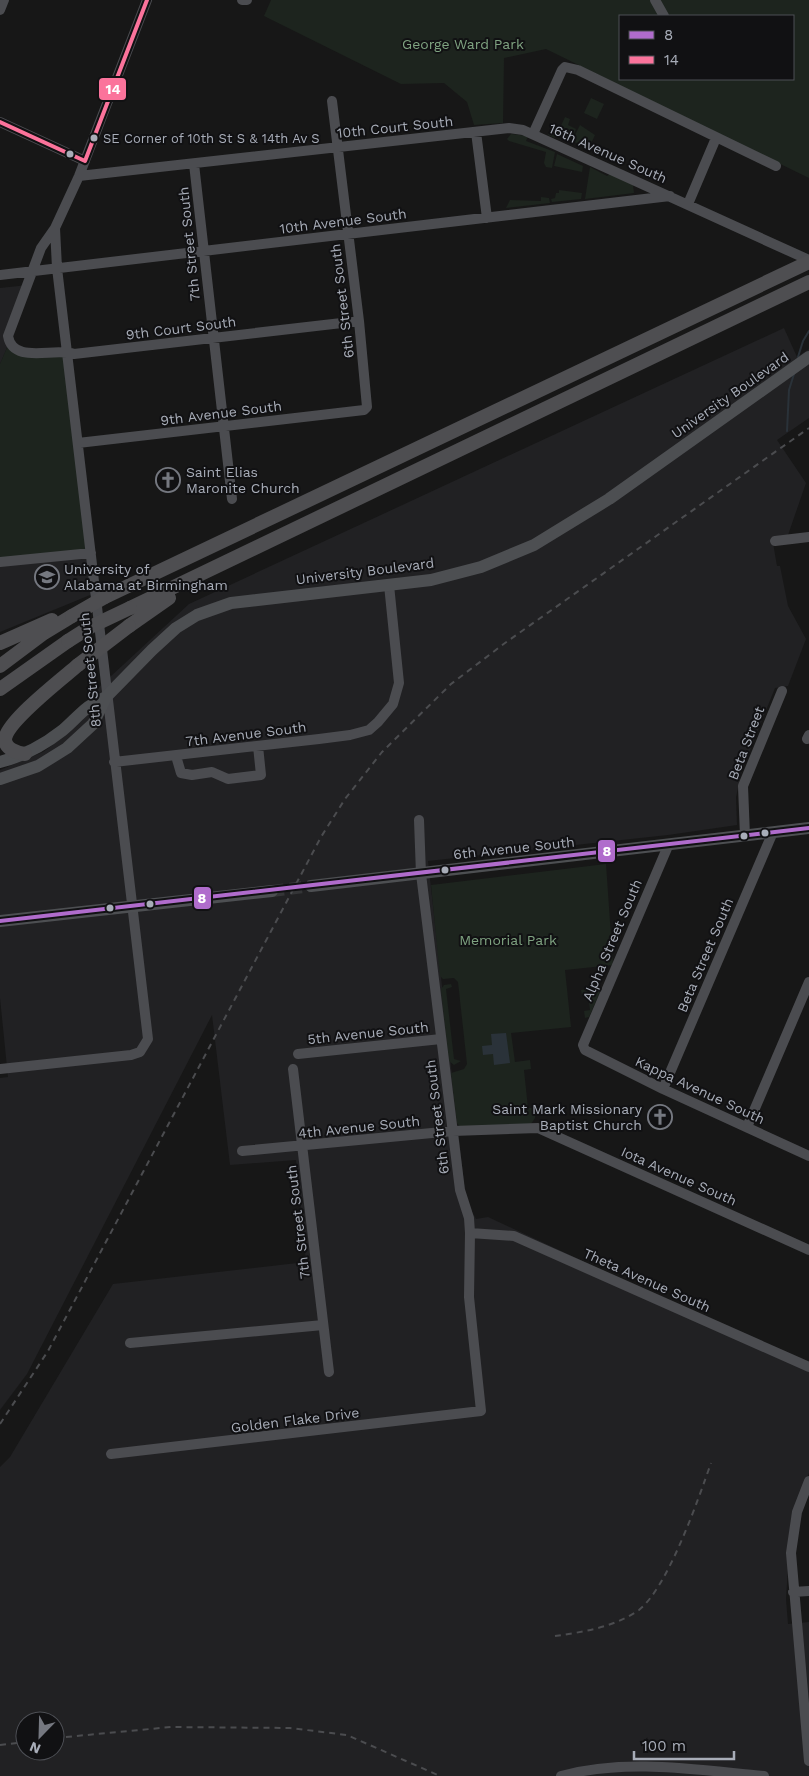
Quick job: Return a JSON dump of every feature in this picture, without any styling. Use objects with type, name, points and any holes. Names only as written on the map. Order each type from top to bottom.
[{"type":"highway","points":[[0,643],[72,614],[164,568],[809,261]]},
{"type":"highway","points":[[0,689],[90,627],[809,282]]},
{"type":"highway","points":[[0,741],[40,696],[129,626],[154,607],[234,558]]},
{"type":"highway","points":[[0,666],[72,614]]},
{"type":"highway","points":[[9,729],[6,739],[7,745],[12,750],[25,754]]},
{"type":"main road","name":"University Boulevard","points":[[0,779],[30,770],[67,748],[93,724],[106,698],[167,636],[186,621],[208,610],[244,601],[431,580],[481,566],[534,545],[609,499],[809,357]]},
{"type":"main road","name":"University Boulevard","points":[[0,762],[25,754],[56,736],[92,703],[106,698]]},
{"type":"main road","name":"6th Avenue South","points":[[310,886],[668,846],[809,828]]},
{"type":"main road","points":[[0,921],[272,891]]},
{"type":"street","points":[[0,10],[4,0]]},
{"type":"street","points":[[33,272],[41,248],[55,228],[79,176],[147,0]]},
{"type":"street","points":[[242,0],[247,0]]},
{"type":"street","points":[[655,0],[663,15]]},
{"type":"street","points":[[534,134],[562,70],[566,67],[578,70],[776,166]]},
{"type":"street","name":"6th Street South","points":[[332,101],[359,321],[367,407]]},
{"type":"street","points":[[0,122],[85,160]]},
{"type":"street","name":"10th Court South","points":[[79,176],[509,128],[534,134]]},
{"type":"street","points":[[476,132],[487,218]]},
{"type":"street","name":"16th Avenue South","points":[[534,134],[670,196]]},
{"type":"street","points":[[688,204],[716,138]]},
{"type":"street","name":"7th Street South","points":[[194,164],[232,499]]},
{"type":"street","points":[[670,196],[809,261]]},
{"type":"street","name":"10th Avenue South","points":[[0,276],[670,196]]},
{"type":"street","name":"8th Street South","points":[[0,1069],[131,1054],[144,1048],[148,1039],[106,698],[91,553],[57,268],[55,228]]},
{"type":"street","name":"9th Court South","points":[[33,272],[8,336],[9,343],[18,350],[28,354],[68,352],[74,354],[359,321]]},
{"type":"street","name":"9th Avenue South","points":[[78,443],[364,410],[367,407]]},
{"type":"street","points":[[775,541],[809,537]]},
{"type":"street","points":[[0,562],[91,553]]},
{"type":"street","name":"7th Avenue South","points":[[114,762],[350,735],[369,730],[393,704],[399,683],[389,585]]},
{"type":"street","name":"Beta Street","points":[[745,836],[743,786],[782,691]]},
{"type":"street","points":[[176,756],[179,770],[185,774],[212,772],[228,778],[247,777],[261,775],[258,746]]},
{"type":"street","name":"6th Street South","points":[[419,820],[422,874],[441,1039],[460,1190],[469,1218],[469,1297],[480,1410]]},
{"type":"street","name":"Beta Street South","points":[[663,1089],[773,832]]},
{"type":"street","name":"Alpha Street South","points":[[583,1045],[668,846]]},
{"type":"street","points":[[747,1127],[809,982]]},
{"type":"street","name":"5th Avenue South","points":[[298,1054],[441,1039]]},
{"type":"street","name":"Kappa Avenue South","points":[[583,1045],[585,1050],[663,1089],[809,1156]]},
{"type":"street","name":"7th Street South","points":[[293,1069],[329,1372]]},
{"type":"street","name":"4th Avenue South","points":[[242,1151],[453,1131],[538,1128]]},
{"type":"street","name":"Iota Avenue South","points":[[538,1128],[809,1250]]},
{"type":"street","name":"Theta Avenue South","points":[[470,1233],[514,1236],[809,1367]]},
{"type":"street","points":[[130,1343],[323,1324]]},
{"type":"street","name":"Golden Flake Drive","points":[[111,1454],[480,1410]]},
{"type":"street","points":[[809,1481],[797,1512],[791,1553],[808,1730],[809,1760]]},
{"type":"street","points":[[797,1512],[809,1511]]},
{"type":"street","points":[[794,1592],[809,1591]]},
{"type":"street","points":[[561,1776],[623,1767],[677,1772],[764,1776]]},
{"type":"shaded area","points":[[28,285],[9,343],[0,364],[0,288]]},
{"type":"shaded area","points":[[784,328],[797,357],[809,349],[809,418],[777,440],[806,483],[788,535],[772,537],[777,566],[780,566],[788,606],[806,639],[788,686],[775,688],[742,770],[736,797],[737,825],[668,835],[428,861],[466,1201],[476,1219],[488,1217],[809,1366],[809,1473],[791,1519],[786,1599],[788,1624],[809,1622],[809,1776],[0,1776],[0,1467],[10,1457],[113,1284],[306,1262],[296,1160],[230,1165],[212,1015],[27,1374],[0,1410],[0,1078],[8,1077],[0,998],[0,770],[43,752],[71,731],[97,689],[189,604]]},
{"type":"shaded area","name":"University of Alabama at Birmingham","points":[[91,553],[95,593],[0,632],[0,562]]},
{"type":"shaded area","points":[[506,1033],[510,1063],[494,1065],[493,1054],[483,1055],[482,1046],[492,1045],[491,1034]]},
{"type":"green space","name":"George Ward Park","points":[[271,0],[809,0],[809,178],[546,49],[504,58],[503,123],[474,125],[467,102],[444,83],[401,84],[264,16]]},
{"type":"green space","points":[[591,98],[604,104],[597,119],[584,113]]},
{"type":"green space","points":[[565,117],[570,119],[568,125],[576,129],[571,141],[557,135],[555,138],[548,135],[553,124],[560,128]]},
{"type":"green space","points":[[580,125],[595,135],[589,148],[572,141]]},
{"type":"green space","points":[[511,134],[528,136],[526,141],[555,152],[552,168],[546,167],[544,163],[546,152],[509,141],[507,139]]},
{"type":"green space","points":[[557,154],[583,166],[582,172],[554,166]]},
{"type":"green space","points":[[590,167],[607,176],[611,173],[633,185],[634,193],[585,199]]},
{"type":"green space","points":[[559,190],[582,193],[581,199],[552,202],[551,199],[555,198]]},
{"type":"green space","points":[[541,197],[549,198],[550,203],[506,208],[510,200],[541,201]]},
{"type":"green space","points":[[9,343],[18,350],[68,352],[91,553],[0,562],[0,364]]},
{"type":"green space","name":"Memorial Park","points":[[606,864],[613,965],[565,970],[571,1027],[511,1033],[515,1062],[530,1060],[531,1069],[524,1070],[528,1108],[535,1108],[535,1118],[531,1124],[460,1127],[457,1123],[451,1073],[464,1069],[467,1064],[458,982],[454,978],[443,979],[440,976],[431,885]]},
{"type":"green space","points":[[451,984],[452,987],[446,989],[454,1059],[461,1061],[454,1065],[449,1061],[441,989],[444,985]]},
{"type":"green space","points":[[599,987],[601,990],[589,1017],[585,1018],[584,1011],[590,1010],[588,995],[582,995],[581,990],[587,989],[588,994],[598,992]]},
{"type":"waterway","points":[[798,357],[803,341],[809,331]]},
{"type":"waterway","points":[[787,431],[789,390],[794,374]]},
{"type":"tunnel","points":[[272,891],[311,886]]},
{"type":"railway","points":[[0,1424],[48,1351],[321,837],[345,799],[382,752],[451,684],[505,643],[809,428]]},
{"type":"railway","points":[[555,1636],[588,1630],[620,1621],[639,1610],[650,1599],[661,1583],[681,1542],[711,1463]]},
{"type":"railway","points":[[65,1737],[171,1727],[290,1728],[347,1735],[440,1776]]},
{"type":"railway","points":[[0,1745],[15,1743]]},
{"type":"transit line","name":"14","points":[[0,122],[85,161],[147,0]]},
{"type":"transit line","name":"8","points":[[0,921],[809,828]]},
{"type":"place","name":"SE Corner of 10th St S & 14th Av S","points":[[94,138]]},
{"type":"place","name":"Saint Elias Maronite Church","points":[[168,480]]},
{"type":"place","name":"University of Alabama at Birmingham","points":[[47,577]]},
{"type":"place","name":"Saint Mark Missionary Baptist Church","points":[[660,1117]]}]
